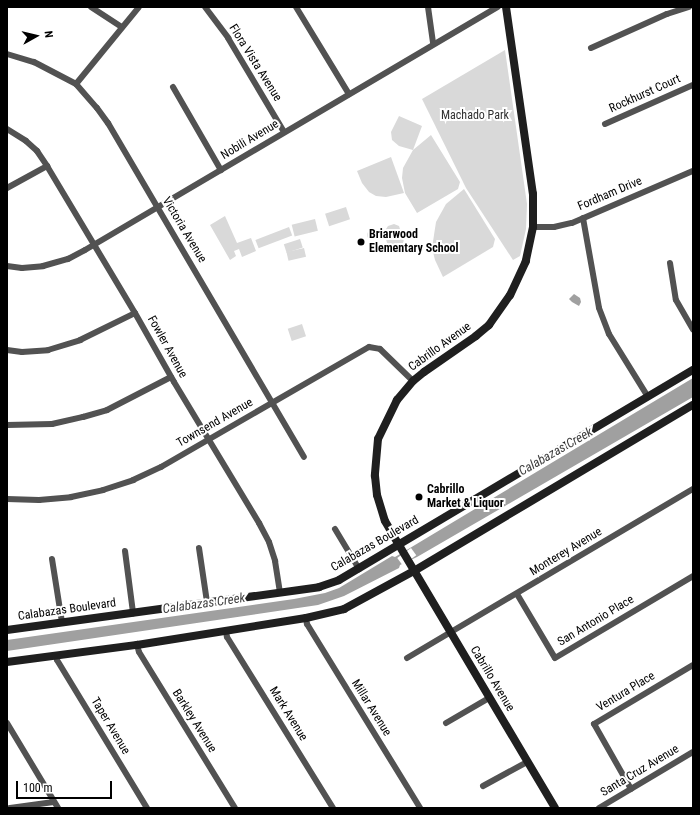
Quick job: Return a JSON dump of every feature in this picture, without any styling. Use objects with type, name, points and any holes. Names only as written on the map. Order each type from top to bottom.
[{"type":"street","points":[[91,7],[122,27]]},
{"type":"street","points":[[76,84],[140,7]]},
{"type":"street","name":"Flora Vista Avenue","points":[[205,7],[228,38],[284,132]]},
{"type":"street","points":[[296,7],[349,94]]},
{"type":"street","points":[[428,7],[433,44]]},
{"type":"street","name":"Nobili Avenue","points":[[7,266],[22,268],[56,264],[68,259],[498,7]]},
{"type":"street","name":"Cabrillo Avenue","points":[[506,7],[532,188],[533,227],[526,261],[510,295],[489,324],[476,336],[413,380],[397,400],[378,439],[375,476],[377,495],[386,521],[399,545],[555,808]]},
{"type":"street","points":[[591,48],[667,14],[689,7]]},
{"type":"street","name":"Victoria Avenue","points":[[7,54],[34,62],[76,84],[108,123],[304,457]]},
{"type":"street","name":"Rockhurst Court","points":[[606,124],[693,85]]},
{"type":"street","points":[[173,88],[221,170]]},
{"type":"street","name":"Fowler Avenue","points":[[7,130],[26,141],[37,151],[135,313],[171,377],[269,542],[275,562],[280,593]]},
{"type":"street","points":[[7,188],[47,166]]},
{"type":"street","name":"Fordham Drive","points":[[533,227],[554,227],[583,218],[693,171]]},
{"type":"street","points":[[583,218],[599,308],[609,334],[648,397]]},
{"type":"street","points":[[670,263],[676,300],[693,329]]},
{"type":"street","points":[[7,350],[22,352],[48,350],[80,340],[135,313]]},
{"type":"street","name":"Townsend Avenue","points":[[7,499],[39,500],[70,497],[103,490],[133,480],[161,467],[209,440],[369,347],[380,349],[413,380]]},
{"type":"street","name":"Calabazas Boulevard","points":[[7,630],[280,593],[319,587],[339,580],[693,370]]},
{"type":"street","points":[[7,425],[52,424],[95,414],[107,410],[171,377]]},
{"type":"street","points":[[7,662],[137,645],[306,618],[344,609],[414,571],[693,405]]},
{"type":"street","name":"Monterey Avenue","points":[[407,658],[693,489]]},
{"type":"street","points":[[335,529],[359,569]]},
{"type":"street","points":[[198,548],[207,602]]},
{"type":"street","points":[[125,551],[133,614]]},
{"type":"street","points":[[52,559],[62,622]]},
{"type":"street","name":"San Antonio Place","points":[[517,594],[555,658],[693,576]]},
{"type":"street","name":"Millar Avenue","points":[[306,618],[307,624],[420,808]]},
{"type":"street","name":"Mark Avenue","points":[[226,631],[227,637],[333,808]]},
{"type":"street","name":"Barkley Avenue","points":[[137,645],[139,652],[235,808]]},
{"type":"street","name":"Taper Avenue","points":[[56,656],[147,808]]},
{"type":"street","name":"Ventura Place","points":[[631,789],[594,724],[693,665]]},
{"type":"street","points":[[446,723],[489,698]]},
{"type":"street","points":[[7,723],[10,733],[58,808]]},
{"type":"street","name":"Santa Cruz Avenue","points":[[599,808],[693,752]]},
{"type":"street","points":[[483,786],[527,762]]},
{"type":"street","points":[[10,808],[54,802]]},
{"type":"green space","name":"Machado Park","points":[[505,50],[527,204],[526,229],[520,256],[513,260],[466,188],[422,99]]},
{"type":"green space","points":[[399,116],[422,126],[413,150],[399,146],[392,140],[391,132]]},
{"type":"green space","points":[[431,135],[460,182],[458,189],[417,213],[405,193],[402,178],[403,168],[413,150]]},
{"type":"green space","points":[[391,157],[404,193],[386,197],[376,196],[369,192],[362,183],[357,171]]},
{"type":"green space","points":[[464,189],[495,239],[493,247],[443,277],[435,260],[432,248],[436,222],[446,204]]},
{"type":"green space","points":[[346,207],[350,219],[329,226],[325,214]]},
{"type":"green space","points":[[225,216],[237,243],[251,238],[256,251],[242,257],[239,249],[234,251],[236,256],[230,260],[210,225]]},
{"type":"green space","points":[[315,219],[318,231],[295,236],[292,225]]},
{"type":"green space","points":[[394,224],[399,226],[405,245],[389,250],[384,232],[388,226]]},
{"type":"green space","points":[[289,227],[292,235],[259,248],[255,240]]},
{"type":"green space","points":[[370,230],[374,230],[376,231],[376,239],[370,240],[367,237],[367,233]]},
{"type":"green space","points":[[300,239],[303,248],[287,253],[284,244]]},
{"type":"green space","points":[[304,248],[306,257],[288,261],[286,252]]},
{"type":"green space","points":[[302,324],[306,336],[292,341],[288,329]]},
{"type":"shaded area","points":[[574,294],[580,298],[581,302],[579,306],[569,299]]},
{"type":"shaded area","points":[[693,378],[693,397],[417,557],[400,565],[399,568],[344,596],[318,605],[7,651],[7,640],[294,599],[325,593],[339,588],[392,556],[395,557]]},
{"type":"pier","points":[[411,548],[416,555],[403,565],[397,558]]},
{"type":"place","name":"Briarwood Elementary School","points":[[361,242]]},
{"type":"place","name":"Cabrillo Market & Liquor","points":[[419,497]]},
{"type":"water label","name":"Calabazas Creek","points":[[556,452]]},
{"type":"water label","name":"Calabazas Creek","points":[[204,604]]}]
